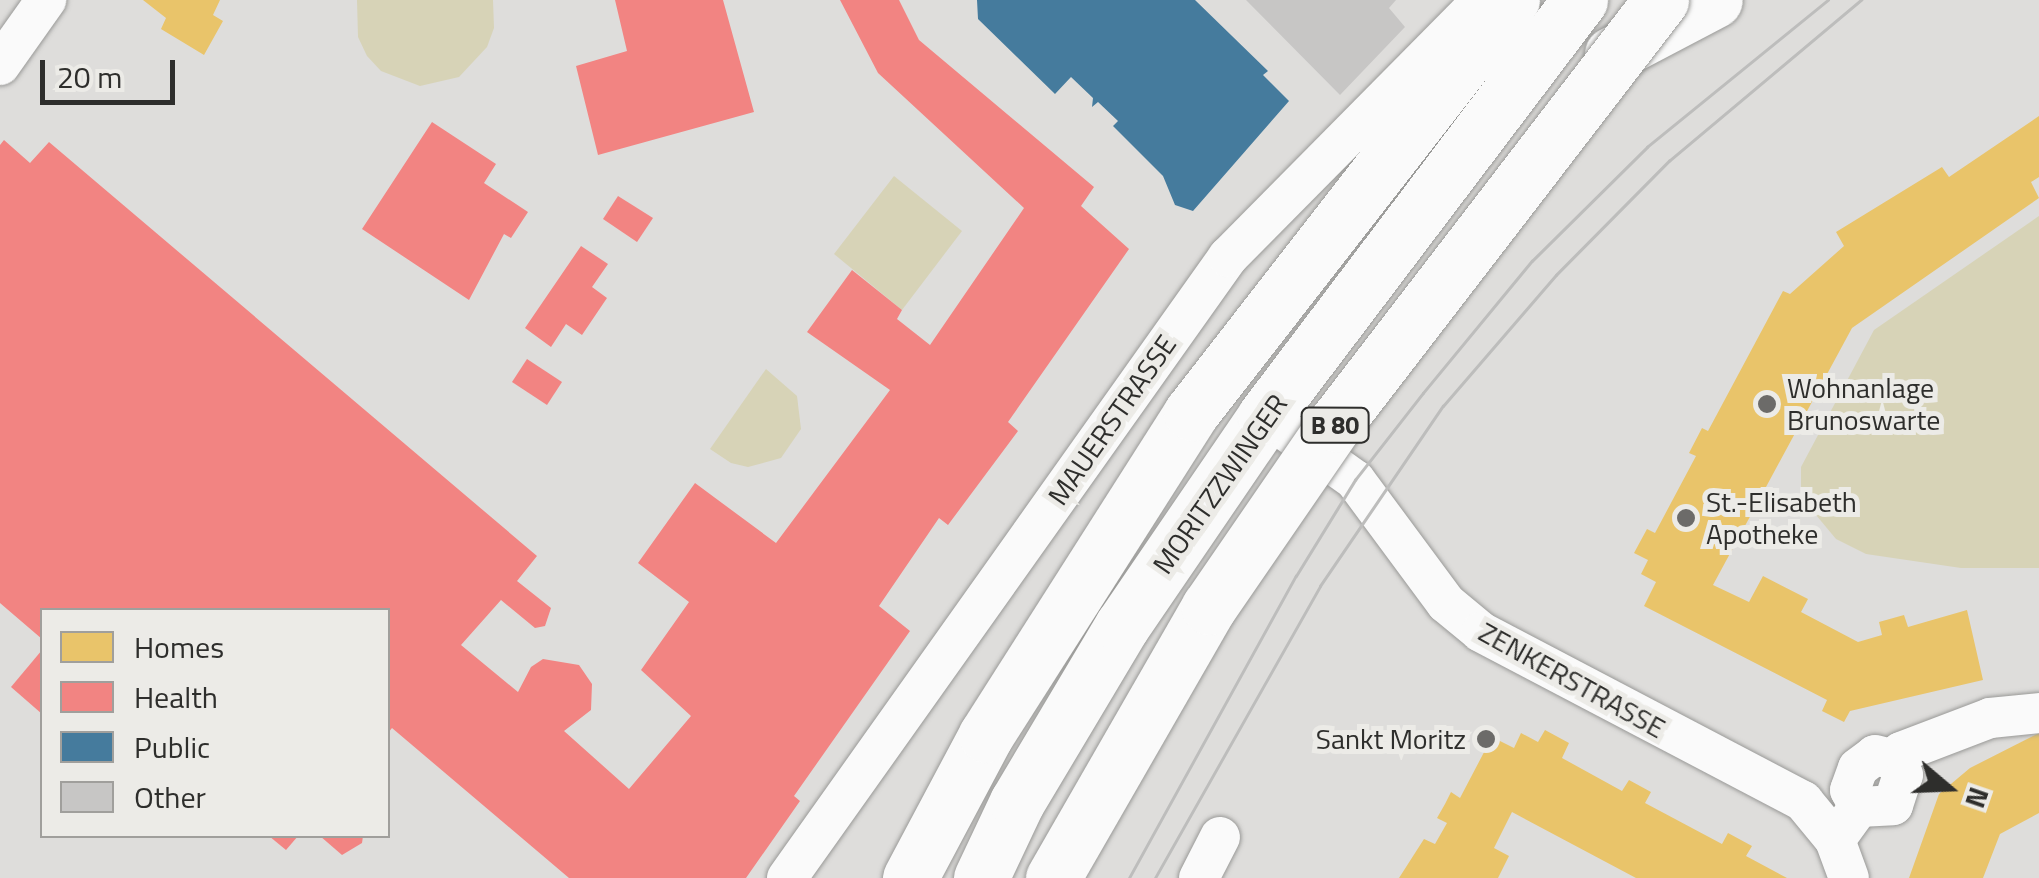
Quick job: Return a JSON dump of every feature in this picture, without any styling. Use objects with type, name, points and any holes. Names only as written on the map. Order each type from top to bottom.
[{"type":"main road","points":[[910,878],[986,735],[1191,412],[1512,0]]},
{"type":"main road","name":"MORITZZWINGER","points":[[981,878],[1017,802],[1122,626],[1265,416],[1580,0]]},
{"type":"main road","name":"B 80","points":[[1053,878],[1208,607],[1336,424],[1660,0]]},
{"type":"main road","name":"MORITZZWINGER","points":[[1492,112],[1715,0]]},
{"type":"street","points":[[0,65],[46,0]]},
{"type":"street","name":"MAUERSTRASSE","points":[[787,878],[1228,257],[1482,0]]},
{"type":"street","name":"ZENKERSTRASSE","points":[[1265,416],[1355,480],[1446,603],[1481,632],[1803,801],[1835,840],[1849,878]]},
{"type":"street","points":[[1835,840],[1859,807],[1850,790],[1858,768],[1875,754],[1895,760],[1901,752],[1990,718],[2039,713]]},
{"type":"street","points":[[1199,878],[1220,837]]},
{"type":"shaded area","points":[[357,0],[493,0],[494,28],[487,47],[459,77],[420,86],[381,71],[367,56],[358,37]]},
{"type":"shaded area","points":[[894,176],[962,231],[902,310],[834,254]]},
{"type":"shaded area","points":[[2039,216],[2039,568],[1961,568],[1866,554],[1836,539],[1801,497],[1801,467],[1874,330]]},
{"type":"shaded area","points":[[766,369],[797,396],[801,429],[781,458],[748,467],[731,463],[710,449]]},
{"type":"building: Homes","points":[[143,0],[220,0],[213,15],[223,21],[204,55],[161,29],[166,18]]},
{"type":"building: Homes","name":"Wohnanlage Brunoswarte","points":[[2039,116],[2039,177],[2031,182],[2039,198],[1852,328],[1713,585],[1749,602],[1763,576],[1808,599],[1801,612],[1858,642],[1882,635],[1879,622],[1904,615],[1908,627],[1967,610],[1983,680],[1850,711],[1844,722],[1822,711],[1827,700],[1644,606],[1656,582],[1641,574],[1648,560],[1634,553],[1647,529],[1655,533],[1696,456],[1689,453],[1702,428],[1708,431],[1783,291],[1790,294],[1844,246],[1836,232],[1942,167],[1949,177]]},
{"type":"building: Homes","points":[[1545,730],[1569,743],[1562,758],[1622,791],[1629,780],[1651,792],[1645,803],[1722,844],[1728,833],[1752,846],[1746,856],[1787,878],[1636,878],[1512,812],[1494,848],[1509,856],[1498,878],[1399,878],[1424,839],[1435,844],[1447,823],[1437,818],[1451,792],[1460,798],[1492,737],[1514,748],[1521,733],[1538,742]]},
{"type":"building: Homes","points":[[2039,733],[2039,813],[2000,834],[1983,878],[1909,878],[1939,794],[1970,768]]},
{"type":"building: Health","points":[[615,0],[723,0],[754,112],[598,155],[576,66],[627,51]]},
{"type":"building: Health","points":[[840,0],[899,0],[919,40],[1094,187],[1081,206],[1129,249],[1008,422],[1018,431],[948,525],[939,518],[879,606],[910,631],[794,796],[800,801],[746,878],[569,878],[392,728],[390,730],[390,608],[40,608],[40,637],[0,603],[0,145],[4,140],[30,163],[49,142],[537,556],[517,581],[551,608],[545,626],[535,628],[501,600],[461,645],[518,692],[531,667],[543,659],[579,665],[592,684],[591,710],[564,731],[629,789],[691,716],[641,670],[689,602],[638,563],[695,483],[776,543],[890,390],[807,332],[852,270],[902,310],[897,319],[930,345],[1024,208],[878,73]]},
{"type":"building: Health","points":[[432,122],[496,164],[484,183],[528,212],[511,238],[504,234],[469,300],[362,229]]},
{"type":"building: Health","points":[[618,196],[653,218],[637,242],[603,219]]},
{"type":"building: Health","points":[[581,246],[608,264],[592,287],[607,298],[582,335],[566,324],[551,347],[525,328]]},
{"type":"building: Health","points":[[527,359],[562,382],[547,405],[512,382]]},
{"type":"building: Health","points":[[40,652],[40,712],[11,687]]},
{"type":"building: Health","points":[[271,838],[296,838],[286,850]]},
{"type":"building: Health","points":[[322,838],[363,838],[362,843],[342,855]]},
{"type":"building: Public","points":[[977,0],[1195,0],[1268,71],[1263,75],[1289,101],[1193,211],[1175,205],[1163,176],[1113,126],[1118,121],[1098,102],[1092,107],[1093,98],[1071,77],[1055,94],[978,19]]},
{"type":"building: Other","points":[[1246,0],[1396,0],[1389,8],[1405,27],[1340,95]]},
{"type":"tram line","points":[[1129,878],[1296,576],[1355,480],[1423,393],[1532,261],[1647,147],[1828,0]]},
{"type":"tram line","points":[[1155,878],[1320,586],[1443,406],[1556,275],[1669,161],[1861,0]]},
{"type":"place","name":"Wohnanlage Brunoswarte","points":[[1767,404]]},
{"type":"place","name":"St.-Elisabeth Apotheke","points":[[1686,518]]},
{"type":"place","name":"Sankt Moritz","points":[[1486,739]]}]
